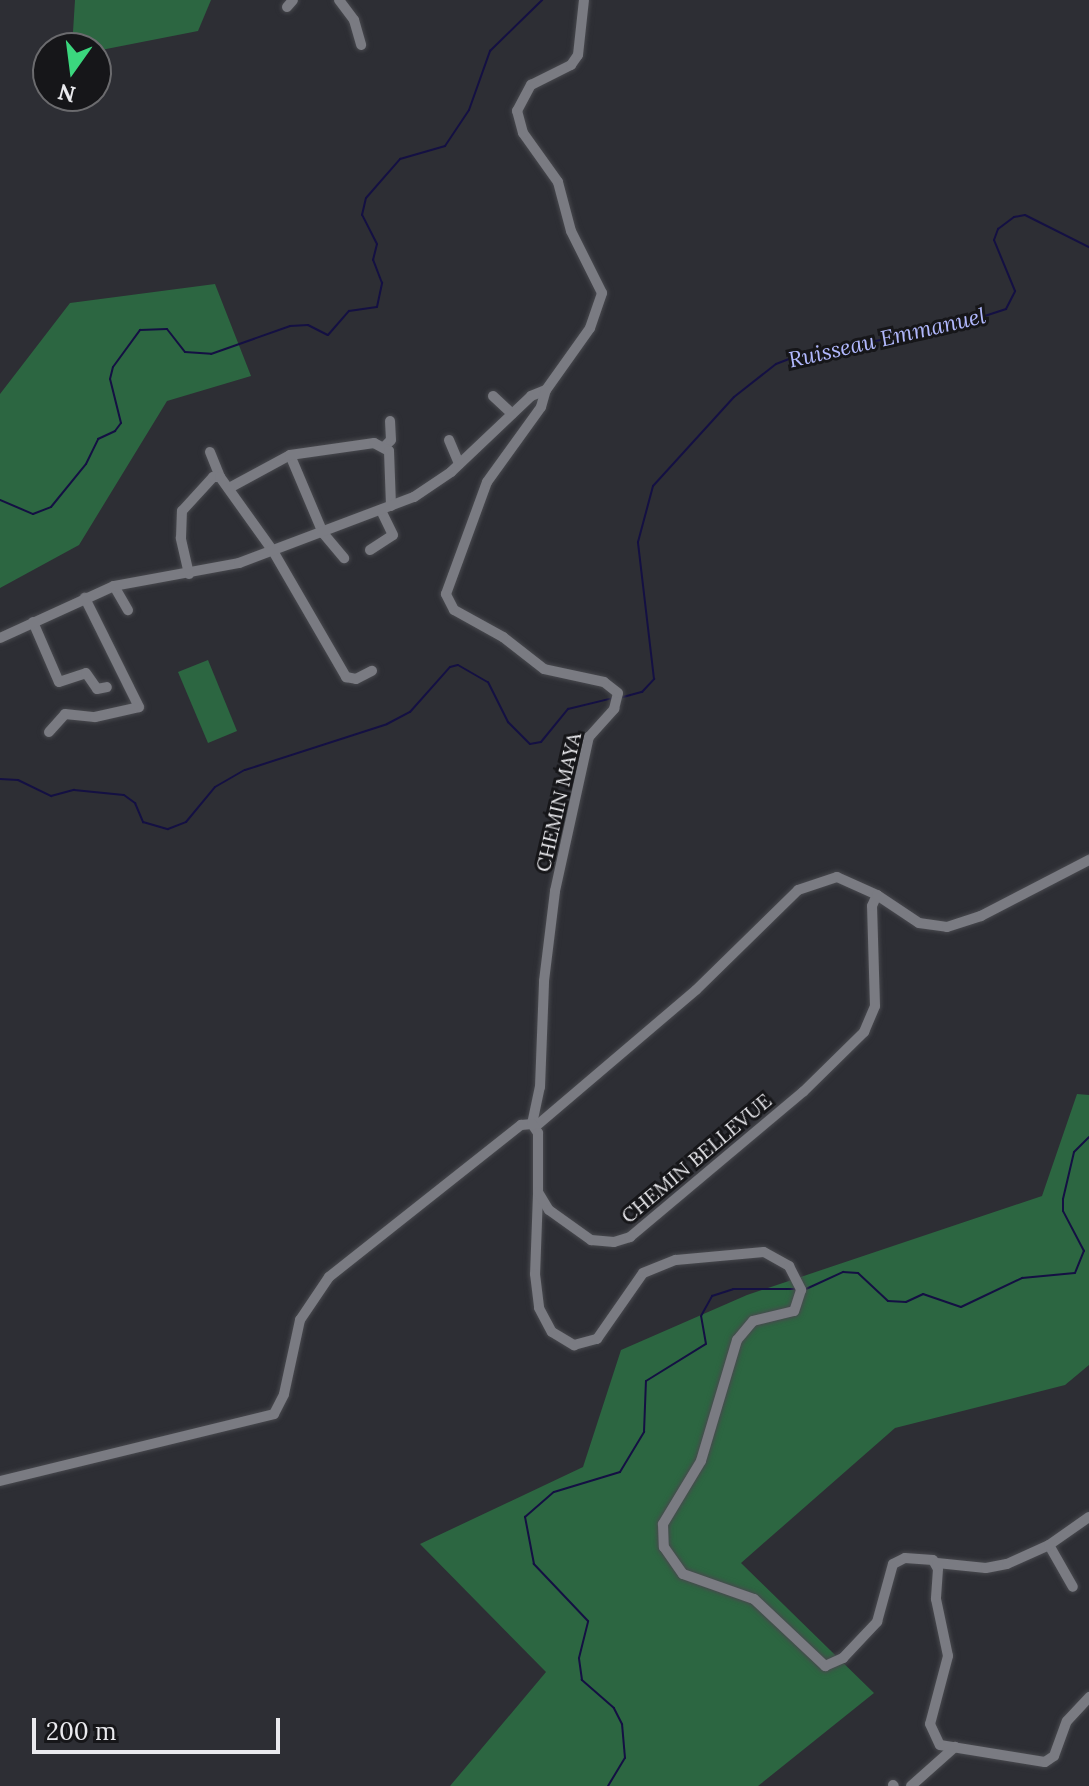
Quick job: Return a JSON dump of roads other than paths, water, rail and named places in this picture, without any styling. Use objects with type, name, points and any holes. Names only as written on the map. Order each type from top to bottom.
[{"type":"street","points":[[339,0],[354,20],[361,45]]},
{"type":"street","points":[[0,638],[114,586],[189,574],[273,551],[431,488],[512,414],[546,390],[590,328],[602,293],[601,281],[571,231],[558,182],[523,133],[517,111],[531,85],[571,65],[578,55],[584,0]]},
{"type":"street","name":"CHEMIN MAYA","points":[[534,1125],[540,1087],[553,903],[589,737],[617,697],[604,682],[544,669],[518,647],[454,610],[446,594],[482,491],[546,401],[546,390]]},
{"type":"street","points":[[493,396],[512,414]]},
{"type":"street","points":[[385,446],[391,440],[390,421]]},
{"type":"street","points":[[449,440],[459,464]]},
{"type":"street","points":[[231,487],[290,455],[374,443],[385,446]]},
{"type":"street","points":[[370,550],[393,535],[386,508],[390,457],[385,446]]},
{"type":"street","points":[[210,452],[220,477],[231,487],[273,551],[346,677],[356,679],[372,671]]},
{"type":"street","points":[[290,455],[323,533],[344,558]]},
{"type":"street","points":[[189,574],[181,538],[182,511],[213,477],[220,477]]},
{"type":"street","points":[[114,586],[128,610]]},
{"type":"street","points":[[49,732],[65,714],[95,717],[139,707],[85,598]]},
{"type":"street","points":[[33,622],[59,682],[86,673],[99,690],[107,687]]},
{"type":"street","points":[[0,1481],[274,1414],[284,1394],[300,1320],[329,1277],[513,1129],[534,1125],[696,990],[798,890],[837,877],[877,895],[919,923],[947,927],[981,916],[1089,860]]},
{"type":"street","name":"CHEMIN BELLEVUE","points":[[538,1192],[549,1210],[579,1234],[604,1242],[623,1240],[803,1092],[864,1032],[873,1014],[872,906],[877,895]]},
{"type":"street","points":[[534,1125],[538,1192],[537,1297],[543,1320],[563,1341],[591,1345],[643,1273],[676,1260],[764,1252],[789,1266],[801,1290],[794,1311],[753,1321],[737,1340],[701,1461],[663,1524],[664,1547],[683,1574],[754,1599],[825,1666],[843,1658],[875,1626],[893,1564],[916,1557],[937,1563],[986,1568],[1049,1545],[1089,1517]]},
{"type":"street","points":[[1049,1545],[1073,1587]]},
{"type":"street","points":[[937,1563],[936,1599],[948,1665],[930,1729],[935,1742],[1030,1763],[1048,1761],[1067,1721],[1089,1697]]},
{"type":"street","points":[[911,1786],[955,1747]]},
{"type":"waterway","points":[[0,500],[33,514],[51,507],[86,464],[98,439],[115,431],[121,423],[110,379],[113,367],[140,330],[167,329],[185,352],[211,354],[290,326],[308,325],[328,335],[349,311],[377,307],[382,283],[373,260],[377,244],[362,215],[366,198],[400,159],[445,146],[469,110],[490,51],[542,0]]},
{"type":"waterway","name":"Ruisseau Emmanuel","points":[[623,697],[642,692],[654,679],[638,542],[653,486],[734,397],[776,364],[799,355],[951,327],[1006,309],[1015,291],[994,240],[998,229],[1014,217],[1025,215],[1089,247]]},
{"type":"waterway","name":"Ruisseau Emmanuel","points":[[0,779],[18,780],[51,796],[74,790],[124,795],[135,803],[143,822],[168,829],[186,822],[215,787],[245,770],[387,724],[410,712],[450,667],[458,665],[488,682],[508,722],[530,744],[541,742],[568,709],[613,698]]},
{"type":"waterway","points":[[806,1289],[843,1272],[858,1273],[888,1301],[906,1302],[923,1294],[961,1307],[1022,1278],[1075,1273],[1084,1251],[1063,1211],[1063,1199],[1074,1152],[1089,1137]]},
{"type":"waterway","points":[[608,1786],[625,1758],[622,1724],[614,1708],[582,1680],[579,1658],[588,1621],[534,1564],[525,1517],[554,1492],[620,1472],[644,1432],[646,1381],[706,1344],[701,1316],[712,1296],[733,1289],[796,1289]]}]
